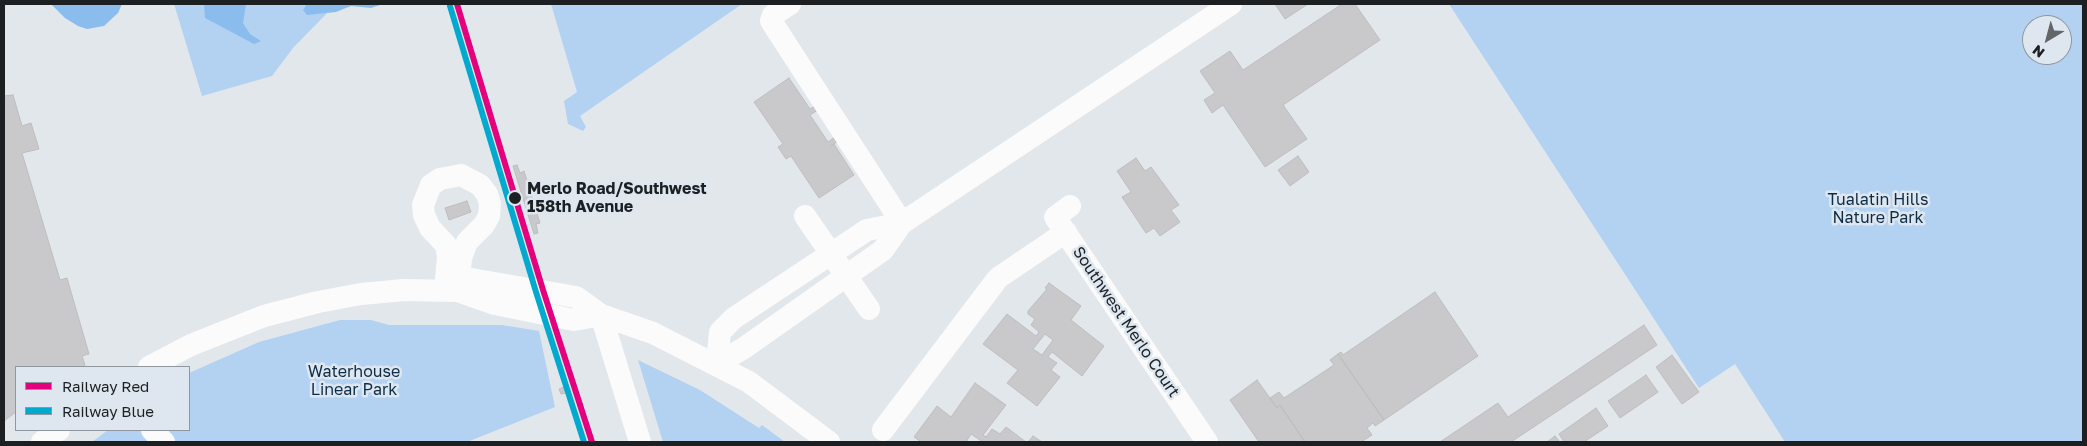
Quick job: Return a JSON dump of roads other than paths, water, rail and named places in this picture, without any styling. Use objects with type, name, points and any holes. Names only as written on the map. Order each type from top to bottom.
[{"type":"street","points":[[790,4],[773,15],[771,21],[902,223]]},
{"type":"street","points":[[717,364],[744,348],[883,250],[902,223],[1231,4]]},
{"type":"street","points":[[461,175],[480,185],[487,194],[490,204],[489,216],[484,225],[466,242],[451,290],[446,245],[430,228],[424,215],[423,205],[431,185],[440,179],[461,175]]},
{"type":"street","name":"Southwest Merlo Court","points":[[1070,206],[1055,217],[1207,442]]},
{"type":"street","points":[[805,216],[869,309]]},
{"type":"street","points":[[717,364],[720,332],[734,318],[867,230],[902,223]]},
{"type":"street","points":[[883,430],[998,278],[1066,232]]},
{"type":"street","points":[[152,366],[191,345],[230,328],[300,306],[362,294],[451,290],[471,279],[576,297],[601,315],[654,334],[717,364],[749,382],[828,442]]},
{"type":"street","points":[[601,315],[640,442]]},
{"type":"street","points":[[42,442],[58,431]]},
{"type":"street","points":[[153,431],[164,442]]},
{"type":"rail line","name":"Red","points":[[457,4],[543,290],[592,442]]},
{"type":"rail line","name":"Blue","points":[[450,6],[536,292],[584,442]]},
{"type":"place","name":"Merlo Road/Southwest 158th Avenue","points":[[515,198]]},
{"type":"park label","name":"Tualatin Hills Nature Park","points":[[1878,209]]},
{"type":"park label","name":"Waterhouse Linear Park","points":[[354,381]]}]
